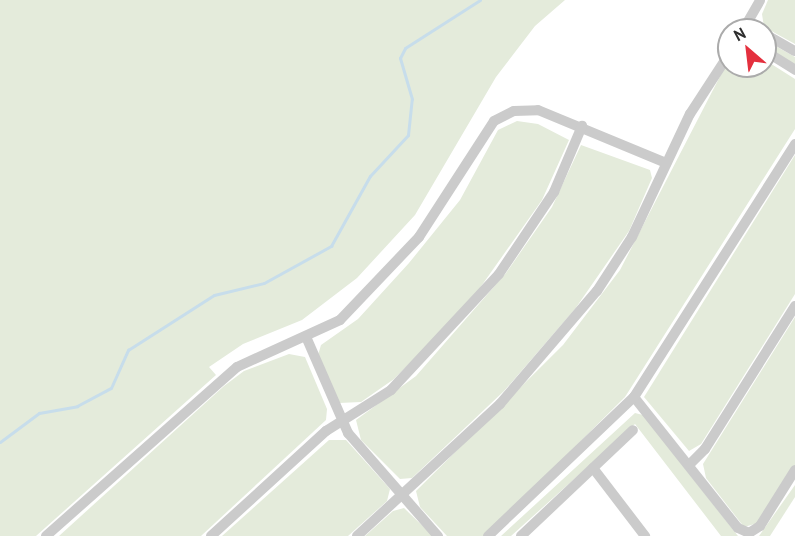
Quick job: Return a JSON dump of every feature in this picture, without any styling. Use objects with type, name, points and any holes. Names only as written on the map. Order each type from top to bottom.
[{"type":"street","points":[[750,18],[760,0]]},
{"type":"street","points":[[777,41],[795,51]]},
{"type":"street","points":[[777,59],[795,70]]},
{"type":"street","points":[[357,536],[508,396],[597,291],[632,237],[666,163],[717,75]]},
{"type":"street","points":[[46,536],[237,367],[264,351],[307,339],[340,320],[419,237],[494,121],[514,111],[538,110],[582,126],[666,163]]},
{"type":"street","points":[[211,536],[340,421],[412,371],[499,274],[555,192],[582,126]]},
{"type":"street","points":[[488,536],[634,397],[795,144]]},
{"type":"street","points":[[690,464],[795,306]]},
{"type":"street","points":[[307,339],[340,421],[438,536]]},
{"type":"street","points":[[634,397],[690,464],[738,528],[749,533],[760,526],[795,470]]},
{"type":"street","points":[[525,535],[633,430]]},
{"type":"street","points":[[593,468],[645,536]]},
{"type":"green space","points":[[0,0],[565,0],[535,26],[496,77],[415,215],[357,278],[302,320],[243,344],[209,367],[216,375],[36,536],[0,536]]},
{"type":"green space","points":[[768,0],[795,0],[795,44],[777,34],[777,18],[763,18]]},
{"type":"green space","points":[[777,47],[795,57],[795,65],[777,54]]},
{"type":"green space","points":[[777,68],[795,79],[795,129],[625,397],[485,536],[447,536],[420,507],[416,491],[563,345],[620,270],[719,78],[777,78]]},
{"type":"green space","points":[[517,121],[538,124],[569,140],[542,200],[470,302],[394,379],[361,402],[339,403],[318,355],[321,345],[358,319],[409,263],[460,200],[498,130]]},
{"type":"green space","points":[[581,145],[650,170],[652,178],[629,231],[575,309],[504,391],[412,478],[400,479],[361,440],[356,420],[416,376],[506,273],[552,207]]},
{"type":"green space","points":[[795,155],[795,294],[701,444],[689,451],[644,397]]},
{"type":"green space","points":[[795,317],[795,466],[758,523],[744,527],[706,478],[703,464]]},
{"type":"green space","points":[[289,354],[305,357],[327,409],[326,420],[201,536],[59,536],[224,386],[244,371]]},
{"type":"green space","points":[[635,413],[643,415],[738,536],[721,536],[635,424],[511,536],[501,536]]},
{"type":"green space","points":[[329,440],[346,440],[390,489],[387,501],[348,536],[222,536]]},
{"type":"green space","points":[[795,485],[795,497],[770,536],[759,536]]},
{"type":"green space","points":[[404,508],[433,536],[365,536],[393,511]]},
{"type":"waterway","points":[[0,442],[39,413],[77,406],[111,388],[128,350],[214,295],[264,283],[331,246],[370,176],[408,135],[412,99],[400,58],[405,48],[480,0]]}]
